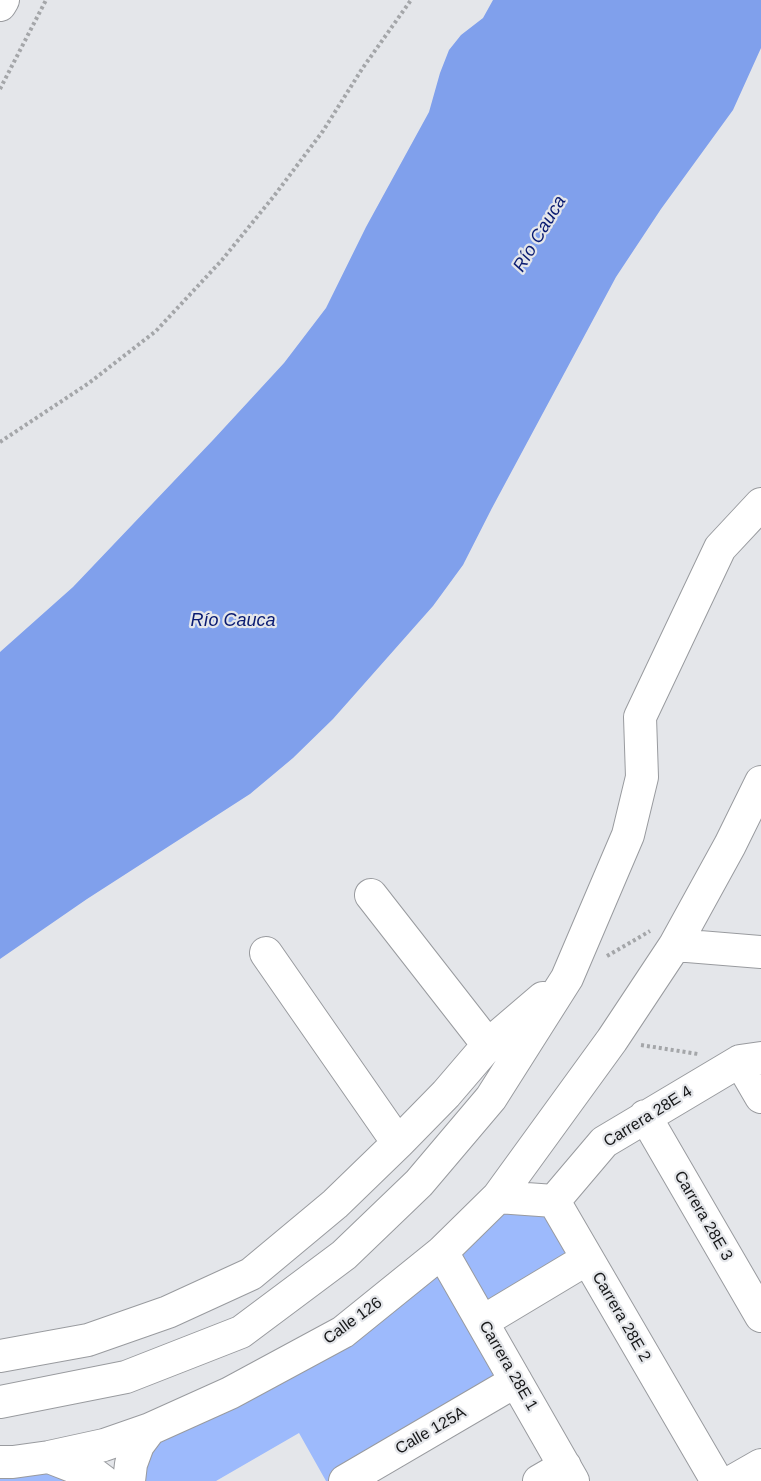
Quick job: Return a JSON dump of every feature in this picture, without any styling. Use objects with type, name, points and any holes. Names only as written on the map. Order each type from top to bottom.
[{"type":"street","points":[[0,5],[3,0]]},
{"type":"street","points":[[0,1402],[126,1377],[241,1332],[344,1255],[419,1183],[491,1098],[567,978],[628,835],[642,777],[640,717],[720,548],[761,504]]},
{"type":"street","name":"Calle 126","points":[[0,1462],[50,1457],[104,1445],[150,1429],[230,1393],[343,1332],[442,1252],[498,1197],[612,1040],[665,936],[730,845],[761,782]]},
{"type":"street","points":[[371,895],[488,1045]]},
{"type":"street","points":[[665,936],[761,952]]},
{"type":"street","points":[[266,953],[398,1143]]},
{"type":"street","points":[[0,1356],[88,1340],[168,1312],[250,1274],[335,1204],[446,1094],[488,1045],[567,978]]},
{"type":"street","points":[[751,1060],[761,1097]]},
{"type":"street","name":"Carrera 28E 4","points":[[554,1201],[604,1142],[645,1116],[751,1060]]},
{"type":"street","name":"Carrera 28E 3","points":[[645,1116],[761,1316]]},
{"type":"street","points":[[498,1197],[554,1201]]},
{"type":"street","name":"Carrera 28E 2","points":[[554,1201],[717,1481]]},
{"type":"street","name":"Carrera 28E 1","points":[[442,1252],[516,1381],[559,1476]]},
{"type":"street","points":[[482,1322],[587,1259]]},
{"type":"street","name":"Calle 125A","points":[[345,1481],[516,1381]]},
{"type":"street","points":[[129,1481],[131,1464],[138,1445],[150,1429]]},
{"type":"street","points":[[50,1457],[104,1481]]},
{"type":"street","points":[[733,1481],[761,1465]]},
{"type":"path","points":[[0,89],[46,0]]},
{"type":"path","points":[[0,442],[89,383],[163,324],[222,260],[274,196],[323,131],[362,69],[411,0]]},
{"type":"path","points":[[607,956],[665,936]]},
{"type":"path","points":[[612,1040],[751,1060]]},
{"type":"shaded area","points":[[498,1197],[554,1201],[587,1259],[482,1321],[516,1381],[345,1481],[326,1481],[299,1433],[216,1481],[129,1481],[138,1445],[343,1332]]},
{"type":"shaded area","points":[[0,1462],[103,1481],[0,1481]]},
{"type":"water","name":"Río Cauca","points":[[493,0],[761,0],[761,48],[733,110],[661,209],[616,277],[463,565],[433,606],[333,719],[293,758],[250,794],[87,899],[0,959],[0,652],[73,587],[213,440],[284,363],[326,308],[366,227],[429,112],[449,50],[461,35],[483,18]]}]
